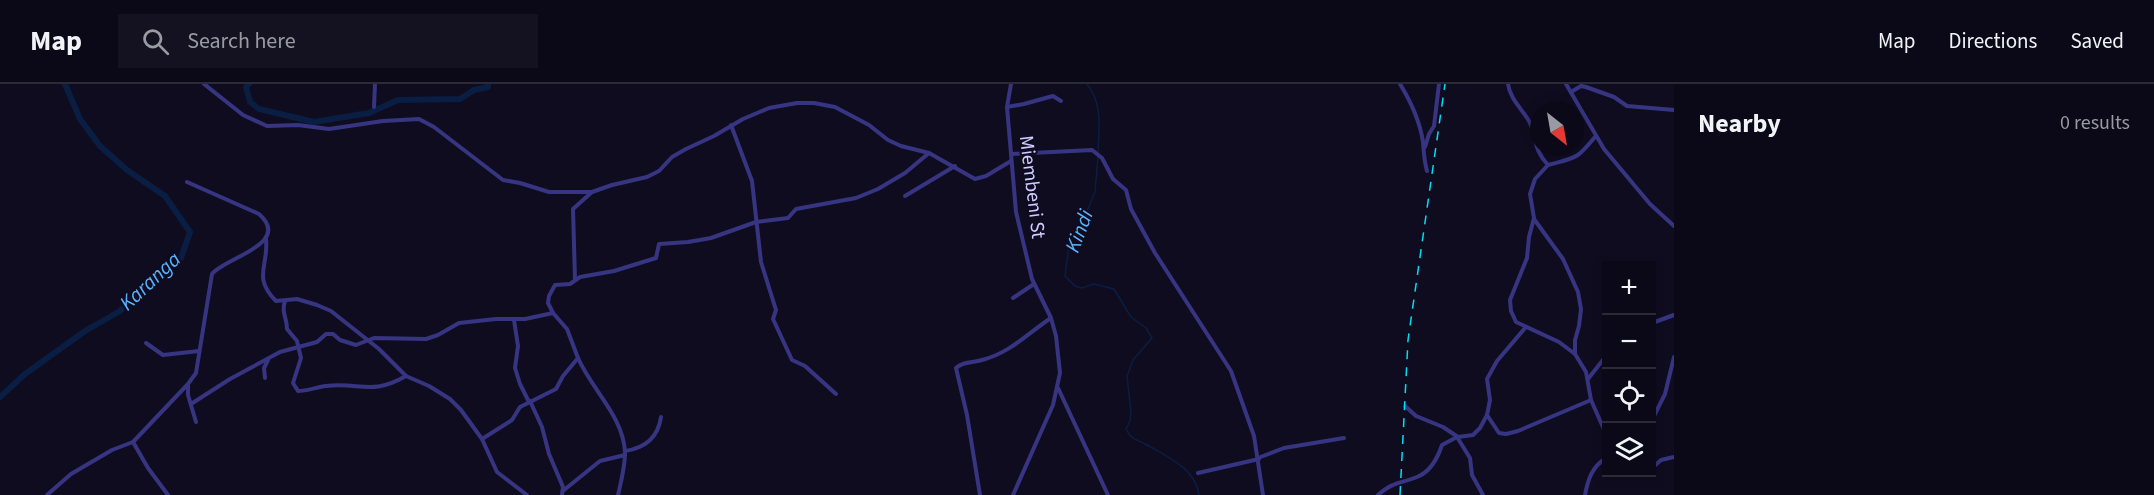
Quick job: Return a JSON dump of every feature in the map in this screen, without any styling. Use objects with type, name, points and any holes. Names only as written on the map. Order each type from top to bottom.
[{"type":"street","points":[[204,84],[243,115],[267,126],[298,125],[328,129],[383,121],[418,119],[435,127],[505,181],[549,192],[592,192],[654,174],[672,158],[731,125],[769,108],[797,103],[835,107],[888,140],[929,153],[969,176],[980,179],[1011,162]]},
{"type":"street","points":[[374,107],[375,84]]},
{"type":"street","name":"Miembeni St","points":[[1011,84],[1007,107],[1016,212],[1034,284],[1051,318],[1058,349],[1060,373],[1058,388],[1039,439],[1013,495]]},
{"type":"street","points":[[1400,84],[1415,115],[1423,143],[1423,159],[1427,171]]},
{"type":"street","points":[[1423,159],[1426,142],[1434,126],[1439,84]]},
{"type":"street","points":[[1508,84],[1510,94],[1533,129],[1537,149],[1548,165]]},
{"type":"street","points":[[1566,84],[1595,136],[1632,184],[1674,226]]},
{"type":"street","points":[[1571,92],[1586,87],[1614,97],[1627,106],[1674,110]]},
{"type":"street","points":[[1007,107],[1053,96],[1060,101]]},
{"type":"street","points":[[731,125],[750,171],[762,268],[776,310],[773,319],[793,361],[805,366],[836,394]]},
{"type":"street","points":[[1575,354],[1575,340],[1581,309],[1578,292],[1563,259],[1534,218],[1530,202],[1532,185],[1548,165],[1568,161],[1577,156],[1595,136]]},
{"type":"street","points":[[1011,154],[1088,149],[1098,154],[1113,179],[1126,190],[1131,209],[1155,253],[1225,358],[1251,426],[1259,458],[1263,495]]},
{"type":"street","points":[[618,495],[625,453],[620,428],[584,372],[567,329],[553,313],[548,301],[555,285],[570,284],[586,276],[614,271],[656,258],[659,244],[711,238],[756,222],[788,218],[796,209],[855,198],[878,189],[905,173],[929,153]]},
{"type":"street","points":[[905,196],[955,166]]},
{"type":"street","points":[[187,182],[259,214],[266,223],[268,229],[267,254],[261,270],[263,283],[276,301],[297,299],[321,306],[339,316],[363,338],[369,340],[406,376],[450,399],[482,439],[496,472],[527,495]]},
{"type":"street","points":[[576,281],[573,209],[592,192]]},
{"type":"street","points":[[1534,218],[1527,258],[1510,300],[1511,311],[1516,322],[1559,342],[1575,354],[1588,379],[1591,400],[1602,425]]},
{"type":"street","points":[[47,495],[63,479],[77,470],[133,442],[188,384],[196,373],[213,271],[249,252],[266,239]]},
{"type":"street","points":[[1013,298],[1034,284]]},
{"type":"street","points":[[285,300],[283,313],[287,323],[286,329],[300,347],[301,362],[293,383],[298,391],[327,386],[383,387],[406,376]]},
{"type":"street","points":[[191,404],[280,352],[317,342],[329,333],[354,345],[374,338],[426,339],[459,323],[496,319],[514,320],[553,313]]},
{"type":"street","points":[[1656,322],[1674,315]]},
{"type":"street","points":[[980,495],[967,415],[956,368],[1011,348],[1051,318]]},
{"type":"street","points":[[514,320],[518,346],[515,368],[520,384],[542,427],[563,493],[600,460],[635,450],[648,443],[656,433],[661,417]]},
{"type":"street","points":[[1378,495],[1397,482],[1420,476],[1438,458],[1443,445],[1457,437],[1473,435],[1480,428],[1491,400],[1487,379],[1497,361],[1526,328]]},
{"type":"street","points":[[146,343],[163,356],[199,351]]},
{"type":"street","points":[[1656,412],[1665,394],[1674,357]]},
{"type":"street","points":[[482,439],[512,420],[518,409],[529,401],[556,389],[578,358]]},
{"type":"street","points":[[265,378],[265,366],[268,360]]},
{"type":"street","points":[[1588,379],[1602,361]]},
{"type":"street","points":[[188,384],[188,395],[196,422]]},
{"type":"street","points":[[1058,388],[1108,495]]},
{"type":"street","points":[[180,392],[188,395]]},
{"type":"street","points":[[1487,415],[1499,433],[1506,434],[1591,400]]},
{"type":"street","points":[[1406,406],[1416,416],[1434,422],[1457,437],[1471,461],[1472,475],[1483,495]]},
{"type":"street","points":[[1198,473],[1259,458],[1284,448],[1344,438]]},
{"type":"street","points":[[133,442],[148,468],[168,495]]},
{"type":"street","points":[[1656,464],[1661,460],[1674,457]]},
{"type":"street","points":[[1585,495],[1590,475],[1602,461]]},
{"type":"waterway","name":"Karanga","points":[[0,397],[25,374],[85,331],[120,311],[142,288],[181,258],[190,232],[165,196],[127,170],[100,146],[80,119],[65,84]]},
{"type":"waterway","points":[[249,84],[246,87],[250,102],[259,109],[314,122],[369,113],[398,100],[460,99],[474,90],[488,87],[488,84]]},
{"type":"waterway","name":"Kindi","points":[[1087,84],[1098,108],[1098,152]]},
{"type":"waterway","name":"Kindi","points":[[1098,157],[1095,192],[1069,246],[1065,276],[1075,286],[1082,288],[1094,284],[1114,289],[1131,317],[1146,328],[1152,338],[1133,360],[1127,376],[1131,412],[1126,429],[1133,438],[1172,459],[1187,471],[1193,478],[1199,495]]},
{"type":"railway","points":[[1400,495],[1408,340],[1445,84]]}]
